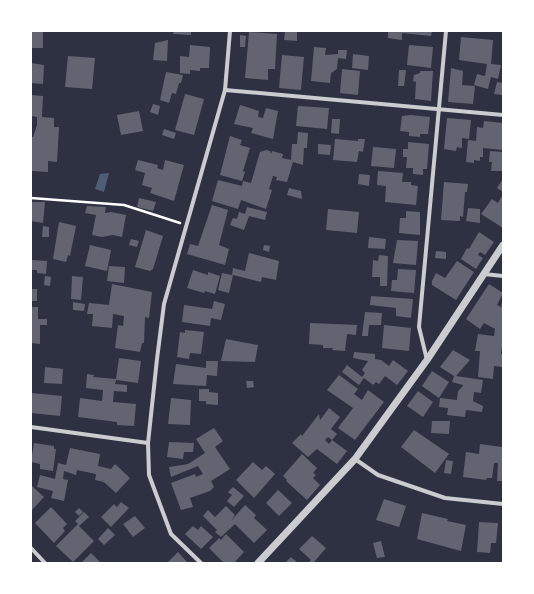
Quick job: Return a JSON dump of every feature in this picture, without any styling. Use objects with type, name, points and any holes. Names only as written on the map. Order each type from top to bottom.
[{"type":"street","points":[[201,563],[172,534],[149,476],[148,443],[164,304],[225,90],[230,31]]},
{"type":"street","points":[[427,360],[419,327],[446,31]]},
{"type":"street","points":[[225,90],[503,115]]},
{"type":"street","points":[[258,563],[355,459],[427,360],[503,245]]},
{"type":"street","points":[[484,274],[503,276]]},
{"type":"street","points":[[31,427],[148,443]]},
{"type":"street","points":[[355,459],[378,475],[445,498],[503,504]]},
{"type":"street","points":[[31,548],[46,563]]},
{"type":"path","points":[[31,198],[124,205],[186,225]]},
{"type":"water","points":[[109,173],[104,192],[95,189],[100,174]]},
{"type":"building","points":[[31,31],[43,31],[43,48],[31,48]]},
{"type":"building","points":[[174,31],[191,31],[191,35],[173,34]]},
{"type":"building","points":[[285,31],[297,31],[297,41],[284,40]]},
{"type":"building","points":[[388,31],[432,31],[431,36],[402,33],[402,40],[388,38]]},
{"type":"building","points":[[249,32],[277,34],[275,69],[268,69],[268,80],[245,78]]},
{"type":"building","points":[[240,35],[246,36],[245,47],[240,47]]},
{"type":"building","points":[[461,37],[493,40],[491,64],[501,65],[498,79],[491,77],[488,89],[474,85],[477,74],[485,76],[487,64],[459,60]]},
{"type":"building","points":[[168,40],[167,61],[153,60],[155,43]]},
{"type":"building","points":[[190,45],[210,47],[209,68],[200,68],[200,71],[190,70],[190,74],[180,73],[180,56],[189,57]]},
{"type":"building","points":[[409,45],[433,47],[431,68],[407,65]]},
{"type":"building","points":[[314,47],[326,48],[325,55],[338,54],[338,50],[347,50],[346,59],[338,58],[337,69],[331,73],[330,83],[311,81]]},
{"type":"building","points":[[353,54],[369,56],[368,70],[352,68]]},
{"type":"building","points":[[282,55],[304,57],[301,90],[279,88]]},
{"type":"building","points":[[68,56],[95,58],[92,89],[65,87]]},
{"type":"building","points":[[31,63],[44,65],[43,84],[31,83]]},
{"type":"building","points":[[451,68],[463,71],[462,85],[475,86],[473,104],[448,102]]},
{"type":"building","points":[[342,69],[360,71],[358,95],[340,93]]},
{"type":"building","points":[[399,70],[406,70],[404,86],[398,86]]},
{"type":"building","points":[[420,71],[433,71],[431,101],[415,99],[416,82],[413,81],[414,75],[420,73]]},
{"type":"building","points":[[166,72],[183,75],[176,94],[172,93],[169,103],[160,100]]},
{"type":"building","points":[[497,82],[503,83],[503,95],[494,94]]},
{"type":"building","points":[[185,94],[204,99],[194,135],[175,130]]},
{"type":"building","points":[[31,95],[43,96],[42,117],[54,118],[54,127],[59,127],[57,162],[48,161],[48,172],[32,171],[31,137],[33,137],[37,125],[37,117],[31,116]]},
{"type":"building","points":[[153,104],[160,106],[158,115],[150,112]]},
{"type":"building","points":[[240,105],[259,111],[258,117],[263,118],[266,108],[278,111],[273,139],[251,133],[253,128],[234,124]]},
{"type":"building","points":[[298,106],[329,108],[327,129],[296,126]]},
{"type":"building","points":[[139,111],[143,131],[121,135],[117,115]]},
{"type":"building","points":[[411,115],[430,117],[428,134],[420,134],[420,137],[409,136],[409,132],[400,131],[402,116]]},
{"type":"building","points":[[447,118],[471,120],[469,139],[462,138],[462,148],[457,147],[456,151],[444,149]]},
{"type":"building","points":[[332,119],[340,119],[339,134],[331,133]]},
{"type":"building","points":[[484,121],[503,123],[503,150],[483,148],[483,157],[480,157],[480,161],[474,160],[474,163],[466,162],[468,140],[476,141],[477,127],[483,128]]},
{"type":"building","points":[[164,129],[176,133],[174,139],[162,135]]},
{"type":"building","points":[[298,132],[308,133],[307,148],[304,148],[303,165],[293,162],[287,182],[276,180],[277,177],[273,176],[269,189],[272,190],[266,209],[241,200],[238,209],[212,201],[218,180],[242,186],[243,181],[251,183],[260,152],[266,150],[270,151],[271,154],[272,151],[283,154],[282,158],[291,160],[292,144],[297,144]]},
{"type":"building","points":[[230,136],[242,140],[240,145],[250,148],[243,171],[245,172],[242,181],[220,175]]},
{"type":"building","points":[[335,139],[358,141],[358,139],[365,139],[363,152],[359,151],[357,162],[333,160]]},
{"type":"building","points":[[408,142],[429,144],[427,169],[423,169],[423,175],[413,174],[413,168],[406,168],[407,157],[403,157],[403,149],[408,149]]},
{"type":"building","points":[[318,144],[331,145],[330,155],[318,154]]},
{"type":"building","points":[[373,147],[396,149],[394,168],[371,166]]},
{"type":"building","points":[[490,151],[503,152],[503,171],[491,171],[492,162],[489,162]]},
{"type":"building","points":[[138,160],[158,165],[157,168],[163,170],[165,160],[184,165],[174,201],[150,193],[152,188],[142,185],[145,173],[135,170]]},
{"type":"building","points":[[378,171],[403,173],[402,182],[411,182],[411,185],[418,186],[416,205],[385,202],[386,186],[377,185]]},
{"type":"building","points":[[359,174],[370,175],[369,186],[358,184]]},
{"type":"building","points":[[503,179],[503,192],[497,188]]},
{"type":"building","points":[[444,182],[468,184],[467,192],[465,192],[463,217],[460,216],[460,221],[441,220]]},
{"type":"building","points":[[289,188],[301,191],[302,199],[287,195]]},
{"type":"building","points":[[501,197],[503,198],[503,228],[481,214],[492,199],[498,203]]},
{"type":"building","points":[[139,198],[156,202],[153,211],[137,207]]},
{"type":"building","points":[[31,202],[45,202],[43,223],[31,221]]},
{"type":"building","points":[[212,205],[228,210],[219,245],[229,249],[225,265],[187,254],[190,244],[198,246]]},
{"type":"building","points":[[87,206],[106,207],[105,213],[111,212],[126,215],[122,237],[113,235],[102,237],[92,235],[96,215],[85,213]]},
{"type":"building","points":[[247,207],[267,212],[265,220],[249,216],[244,230],[230,225],[233,218],[237,219],[239,212],[245,214]]},
{"type":"building","points":[[468,208],[480,209],[480,223],[466,221]]},
{"type":"building","points":[[328,209],[359,212],[357,233],[326,230]]},
{"type":"building","points":[[406,211],[420,212],[420,235],[399,233],[400,218],[406,218]]},
{"type":"building","points":[[59,222],[76,226],[70,256],[68,255],[66,262],[53,259]]},
{"type":"building","points":[[43,226],[49,227],[49,237],[42,237]]},
{"type":"building","points":[[146,230],[163,236],[153,269],[150,271],[135,267]]},
{"type":"building","points":[[479,232],[494,242],[485,255],[480,252],[478,255],[483,258],[476,269],[461,259]]},
{"type":"building","points":[[369,237],[386,239],[385,249],[368,248]]},
{"type":"building","points":[[131,239],[139,241],[137,247],[129,245]]},
{"type":"building","points":[[397,240],[418,241],[416,265],[393,263]]},
{"type":"building","points":[[90,245],[111,250],[107,271],[85,266]]},
{"type":"building","points":[[264,245],[270,246],[269,252],[263,250]]},
{"type":"building","points":[[436,251],[446,252],[446,259],[435,258]]},
{"type":"building","points":[[249,253],[279,261],[276,280],[262,277],[261,282],[233,275],[229,293],[218,290],[222,273],[232,275],[233,268],[245,271]]},
{"type":"building","points":[[379,255],[388,256],[387,286],[380,286],[380,277],[372,277],[373,260],[378,261]]},
{"type":"building","points":[[31,260],[47,261],[46,274],[37,273],[37,270],[31,270]]},
{"type":"building","points":[[457,261],[474,272],[456,300],[432,285],[432,281],[436,273],[445,278]]},
{"type":"building","points":[[109,266],[125,267],[124,283],[107,281]]},
{"type":"building","points":[[398,269],[416,270],[414,293],[391,291],[392,280],[397,280]]},
{"type":"building","points":[[193,270],[208,275],[208,272],[220,276],[215,294],[205,291],[204,293],[187,288]]},
{"type":"building","points":[[45,276],[51,277],[50,286],[44,285]]},
{"type":"building","points":[[72,276],[83,277],[81,300],[71,299]]},
{"type":"building","points":[[112,284],[152,292],[149,318],[145,317],[144,343],[142,343],[140,352],[115,348],[118,325],[123,326],[124,316],[113,314],[112,328],[92,326],[93,314],[87,314],[89,303],[109,305]]},
{"type":"building","points":[[489,284],[503,293],[497,305],[501,307],[503,298],[503,338],[501,354],[503,354],[503,367],[494,366],[493,379],[478,377],[480,351],[475,351],[478,334],[494,336],[495,329],[484,323],[480,329],[466,319]]},
{"type":"building","points":[[31,289],[37,289],[37,301],[31,301]]},
{"type":"building","points":[[371,296],[413,299],[411,318],[396,316],[396,308],[370,305]]},
{"type":"building","points":[[214,301],[225,304],[221,320],[211,318],[210,326],[182,322],[184,305],[212,309]]},
{"type":"building","points":[[73,302],[85,304],[84,311],[73,310]]},
{"type":"building","points":[[31,307],[38,307],[38,319],[47,319],[47,325],[40,325],[40,344],[31,343]]},
{"type":"building","points":[[365,312],[382,313],[381,325],[369,325],[368,336],[362,336]]},
{"type":"building","points":[[310,323],[357,325],[356,335],[347,334],[345,351],[332,350],[333,348],[323,348],[323,345],[309,344]]},
{"type":"building","points":[[384,325],[411,328],[409,351],[382,348]]},
{"type":"building","points":[[185,330],[204,332],[201,354],[190,353],[189,359],[177,357],[180,332],[185,333]]},
{"type":"building","points":[[226,339],[258,345],[255,362],[221,361]]},
{"type":"building","points":[[453,350],[470,360],[456,376],[483,380],[481,393],[474,392],[473,401],[483,406],[482,412],[466,410],[465,417],[447,415],[448,408],[439,407],[440,398],[457,400],[458,391],[463,385],[452,382],[454,376],[440,367]]},
{"type":"building","points":[[354,352],[375,354],[375,359],[381,360],[389,366],[393,360],[408,371],[397,385],[385,376],[379,384],[376,382],[373,385],[364,378],[359,385],[342,372],[347,365],[362,377],[365,373],[362,370],[368,361],[353,358]]},
{"type":"building","points":[[119,358],[141,361],[138,383],[116,380],[115,384],[127,385],[127,392],[114,391],[113,402],[136,404],[134,426],[117,425],[117,422],[78,417],[80,398],[102,401],[103,390],[86,388],[87,374],[94,375],[93,377],[116,379]]},
{"type":"building","points":[[206,361],[218,361],[217,376],[207,375],[206,386],[173,384],[176,364],[206,368]]},
{"type":"building","points":[[45,367],[63,369],[62,384],[44,383]]},
{"type":"building","points":[[432,371],[449,382],[439,398],[422,386]]},
{"type":"building","points":[[339,375],[358,389],[354,394],[362,400],[368,390],[384,402],[355,440],[338,428],[353,408],[327,390]]},
{"type":"building","points":[[246,381],[253,381],[254,387],[247,388]]},
{"type":"building","points":[[199,389],[209,389],[209,392],[218,393],[218,405],[206,404],[206,401],[199,401]]},
{"type":"building","points":[[418,391],[433,402],[423,417],[407,406]]},
{"type":"building","points":[[31,393],[62,396],[60,416],[31,413]]},
{"type":"building","points":[[171,398],[191,400],[190,425],[168,424]]},
{"type":"building","points":[[329,408],[340,417],[331,429],[337,434],[332,440],[347,451],[337,464],[317,449],[308,457],[292,443],[301,434],[302,436],[319,414],[320,420]],"holes":[[[328,437],[332,440],[329,444],[325,440]]]},
{"type":"building","points":[[432,421],[450,421],[449,434],[431,433]]},
{"type":"building","points":[[214,428],[223,441],[215,447],[230,469],[211,481],[214,487],[210,491],[190,498],[193,507],[181,510],[171,483],[195,474],[196,477],[203,474],[198,466],[171,477],[169,467],[188,464],[205,453],[196,439]]},
{"type":"building","points":[[414,430],[449,454],[435,473],[401,447]]},
{"type":"building","points":[[169,442],[194,443],[193,452],[184,452],[183,459],[167,457]]},
{"type":"building","points":[[34,443],[54,446],[54,449],[56,449],[53,471],[40,469],[40,464],[31,462]]},
{"type":"building","points":[[480,444],[502,447],[503,481],[497,481],[498,463],[494,463],[492,478],[487,478],[486,480],[463,477],[466,452],[479,454]]},
{"type":"building","points":[[70,448],[100,454],[98,466],[111,469],[115,464],[130,478],[116,493],[104,482],[95,480],[96,474],[77,470],[76,475],[64,471],[63,479],[68,480],[64,501],[51,498],[53,491],[37,487],[40,475],[55,479],[58,463],[66,465]]},
{"type":"building","points":[[302,454],[317,468],[313,473],[316,475],[313,478],[320,485],[307,500],[286,481],[287,480],[283,476]]},
{"type":"building","points":[[446,460],[453,461],[451,474],[444,473]]},
{"type":"building","points":[[253,462],[262,470],[266,466],[275,474],[254,498],[236,480]]},
{"type":"building","points":[[31,485],[44,497],[31,511]]},
{"type":"building","points":[[233,487],[244,496],[234,507],[227,501],[232,495],[228,492]]},
{"type":"building","points":[[278,490],[292,503],[279,516],[266,503]]},
{"type":"building","points":[[384,499],[406,506],[399,527],[376,520]]},
{"type":"building","points":[[121,502],[129,508],[111,527],[101,517],[114,504],[117,507]]},
{"type":"building","points":[[245,505],[256,515],[254,518],[267,530],[254,543],[235,524],[221,537],[215,532],[217,530],[203,516],[208,510],[215,517],[226,506],[235,515],[231,521]]},
{"type":"building","points":[[51,507],[67,524],[63,528],[65,531],[54,543],[35,523]]},
{"type":"building","points":[[79,508],[83,512],[79,516],[75,512]]},
{"type":"building","points":[[84,512],[89,517],[79,526],[94,541],[73,562],[56,546],[78,524],[75,521]]},
{"type":"building","points":[[422,513],[466,525],[461,551],[417,539]]},
{"type":"building","points":[[135,516],[145,528],[133,537],[123,524]]},
{"type":"building","points":[[479,522],[498,523],[496,543],[491,543],[490,553],[477,552]]},
{"type":"building","points":[[193,526],[198,530],[201,526],[213,537],[201,549],[185,534]]},
{"type":"building","points":[[108,528],[115,535],[104,545],[98,539]]},
{"type":"building","points":[[226,534],[244,552],[234,563],[224,563],[209,548],[219,538],[221,540]]},
{"type":"building","points":[[312,536],[326,548],[314,562],[315,563],[308,563],[311,560],[299,549]]},
{"type":"building","points":[[381,541],[385,557],[377,558],[373,543]]},
{"type":"building","points":[[178,552],[188,563],[167,563]]},
{"type":"building","points":[[91,553],[101,563],[81,563]]},
{"type":"building","points":[[291,557],[298,563],[285,563]]}]
